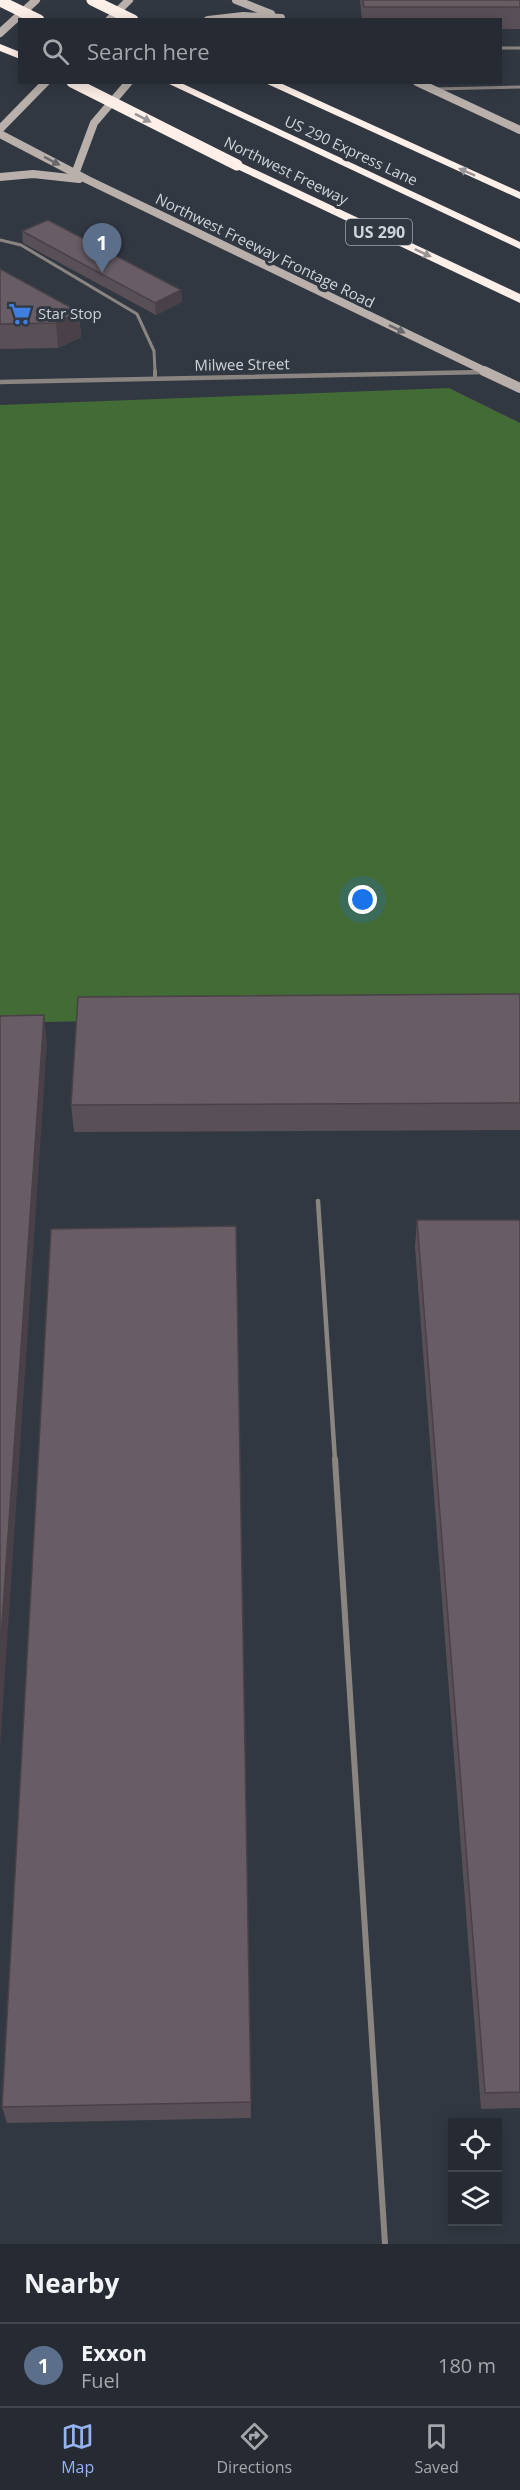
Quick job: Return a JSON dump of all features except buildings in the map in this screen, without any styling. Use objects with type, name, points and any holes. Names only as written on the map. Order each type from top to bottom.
[{"type":"highway","points":[[92,0],[129,18]]},
{"type":"highway","points":[[0,1],[35,18]]},
{"type":"highway","points":[[0,46],[18,55]]},
{"type":"highway","name":"Northwest Freeway","points":[[76,84],[237,165],[520,299]]},
{"type":"highway","name":"US 290 Express Lane","points":[[174,84],[520,246]]},
{"type":"highway","points":[[272,84],[520,196]]},
{"type":"main road","points":[[0,33],[36,0]]},
{"type":"main road","points":[[111,18],[129,0]]},
{"type":"main road","points":[[236,0],[281,18]]},
{"type":"main road","points":[[226,18],[243,16],[270,18]]},
{"type":"main road","points":[[0,129],[44,84]]},
{"type":"main road","points":[[75,174],[83,142],[101,109],[127,84]]},
{"type":"main road","points":[[420,84],[520,130]]},
{"type":"main road","name":"Northwest Freeway Frontage Road","points":[[0,134],[75,174],[520,388]]},
{"type":"main road","points":[[0,177],[33,174],[88,180]]},
{"type":"street","name":"Milwee Street","points":[[0,382],[485,372]]},
{"type":"lane","points":[[502,48],[520,48]]},
{"type":"lane","points":[[429,89],[520,87]]},
{"type":"lane","points":[[0,240],[21,245],[137,314],[154,351],[155,379]]},
{"type":"lane","points":[[318,1201],[385,2244]]},
{"type":"green space","points":[[449,388],[520,423],[520,1012],[0,1023],[0,405]]},
{"type":"place","name":"Exxon","points":[[102,273]]},
{"type":"place","name":"Star Stop","points":[[20,314]]}]
